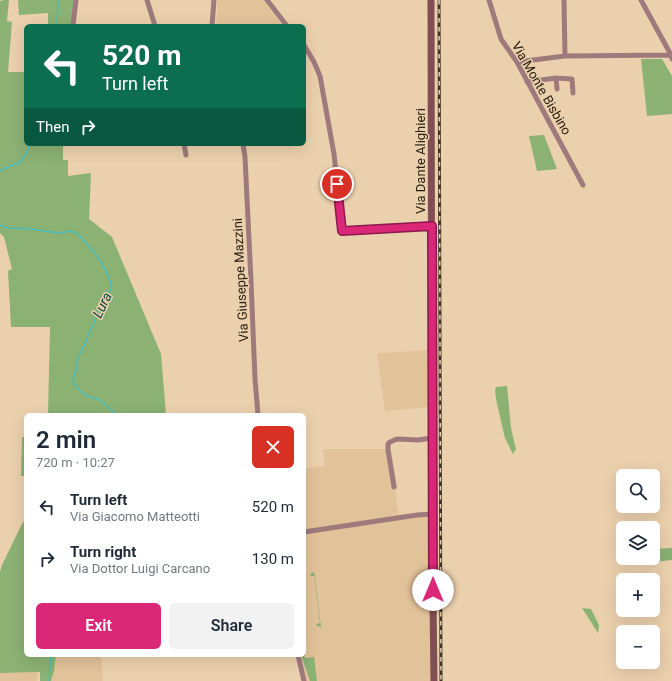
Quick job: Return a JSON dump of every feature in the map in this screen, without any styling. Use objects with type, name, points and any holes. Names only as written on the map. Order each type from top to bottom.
[{"type":"street","points":[[74,24],[76,0]]},
{"type":"street","points":[[147,0],[154,24]]},
{"type":"street","points":[[212,24],[214,0]]},
{"type":"street","points":[[267,0],[285,24]]},
{"type":"street","name":"Via Dante Alighieri","points":[[431,0],[432,514],[434,681]]},
{"type":"street","name":"Via Monte Bisbino","points":[[489,0],[501,39],[517,62],[583,185]]},
{"type":"street","points":[[564,0],[565,56]]},
{"type":"street","points":[[517,62],[565,56],[672,56],[641,0]]},
{"type":"street","points":[[306,48],[320,76],[334,154],[342,231],[432,226]]},
{"type":"street","points":[[527,82],[556,78],[572,79],[573,93]]},
{"type":"street","points":[[556,78],[557,89]]},
{"type":"street","points":[[184,146],[186,156]]},
{"type":"street","name":"Via Giuseppe Mazzini","points":[[243,146],[258,413]]},
{"type":"street","points":[[394,487],[388,444],[397,439],[418,440],[432,438]]},
{"type":"street","points":[[306,532],[432,514]]},
{"type":"street","points":[[298,657],[304,681]]},
{"type":"shaded area","points":[[218,0],[263,0],[281,24],[216,24]]},
{"type":"shaded area","points":[[431,350],[431,407],[385,411],[377,353]]},
{"type":"shaded area","points":[[323,449],[391,449],[398,489],[395,490],[399,516],[431,513],[433,681],[304,681],[299,657],[306,657],[306,469],[325,466]]},
{"type":"shaded area","points":[[56,657],[101,657],[103,681],[51,681]]},
{"type":"shaded area","points":[[38,672],[37,681],[0,681],[0,673]]},
{"type":"green space","points":[[9,0],[7,21],[12,22],[8,72],[24,72],[24,146],[63,146],[63,160],[68,160],[68,176],[91,173],[89,219],[112,237],[161,354],[166,413],[48,413],[50,327],[11,327],[8,271],[12,269],[4,237],[0,233],[0,1]]},
{"type":"green space","points":[[18,0],[74,0],[72,24],[48,24],[48,13],[19,15]]},
{"type":"green space","points":[[641,59],[662,59],[672,76],[672,114],[647,116]]},
{"type":"green space","points":[[544,135],[557,169],[537,171],[529,136]]},
{"type":"green space","points":[[507,386],[511,428],[516,449],[513,454],[505,438],[495,391],[496,387]]},
{"type":"green space","points":[[22,437],[24,437],[24,476],[21,476]]},
{"type":"green space","points":[[24,521],[24,657],[56,657],[51,681],[40,681],[40,672],[0,673],[0,572]]},
{"type":"green space","points":[[672,548],[672,560],[660,561],[660,549]]},
{"type":"green space","points":[[314,572],[321,627],[317,626],[316,624],[320,623],[314,576],[310,576]]},
{"type":"green space","points":[[582,608],[591,609],[599,625],[598,633]]},
{"type":"green space","points":[[302,657],[314,657],[317,681],[310,681]]},
{"type":"waterway","name":"Lura","points":[[57,24],[58,0]]},
{"type":"waterway","name":"Lura","points":[[0,171],[23,160],[29,146]]},
{"type":"waterway","name":"Lura","points":[[0,225],[7,228],[31,229],[59,233],[71,231],[80,236],[103,265],[109,278],[111,289],[101,304],[78,358],[73,383],[87,396],[97,398],[115,413]]},
{"type":"waterway","name":"Lura","points":[[49,681],[51,657]]},
{"type":"railway","points":[[439,0],[441,681]]},
{"type":"route","points":[[337,184],[342,231],[432,226],[433,590]]}]
